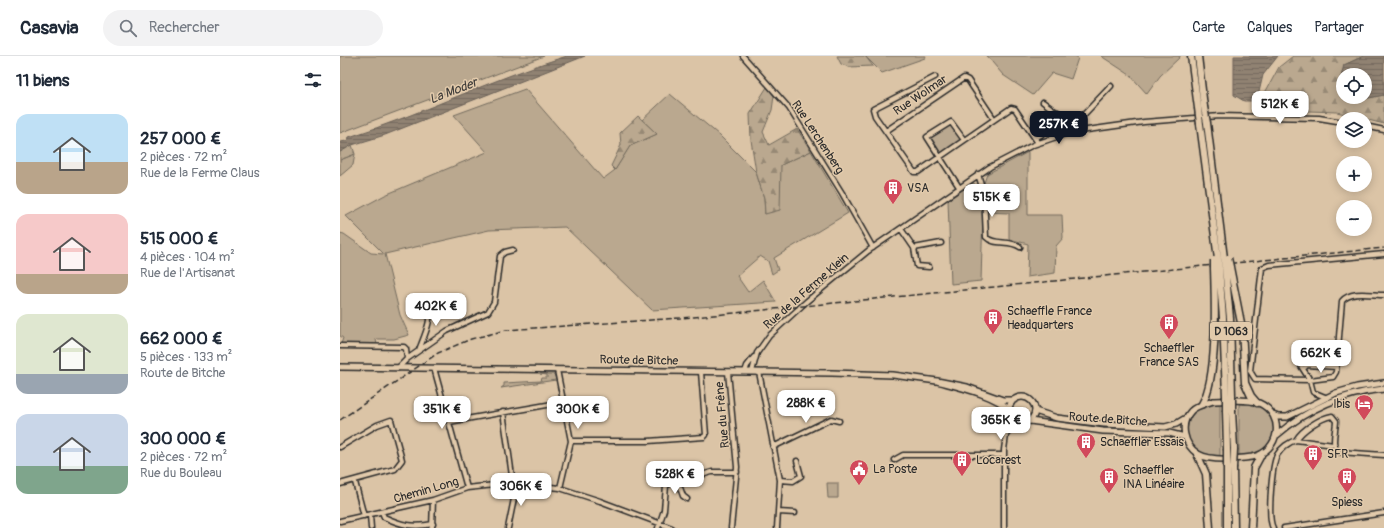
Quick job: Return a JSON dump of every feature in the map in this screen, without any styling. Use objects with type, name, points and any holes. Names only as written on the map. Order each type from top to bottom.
[{"type":"highway","name":"D 1063","points":[[1191,56],[1201,107]]},
{"type":"highway","name":"D 1063","points":[[1198,56],[1201,107],[1222,268],[1229,396],[1226,449],[1230,468],[1234,528]]},
{"type":"highway","points":[[1220,256],[1222,268],[1243,334],[1245,383],[1251,396],[1257,403]]},
{"type":"highway","points":[[1202,404],[1210,387],[1214,333],[1222,268]]},
{"type":"highway","name":"D 1063","points":[[1227,528],[1230,468],[1234,449],[1229,411]]},
{"type":"highway","points":[[1197,454],[1206,474],[1210,528]]},
{"type":"highway","points":[[1251,528],[1254,468],[1260,455]]},
{"type":"main road","name":"Route de Bitche","points":[[340,367],[556,370],[582,369],[894,375],[966,387],[1003,400],[1014,400]]},
{"type":"main road","name":"Route de Bitche","points":[[937,381],[986,396],[1000,403],[1009,410]]},
{"type":"main road","points":[[1384,382],[1357,387],[1325,398],[1287,418],[1273,415],[1264,406],[1257,403],[1230,401],[1202,404],[1190,412],[1186,418],[1184,426],[1185,438],[1197,454],[1208,458],[1260,455],[1271,446],[1277,435],[1295,421],[1322,406],[1348,396],[1384,389]]},
{"type":"main road","points":[[1021,397],[1028,398],[1034,404],[1035,411],[1030,421],[1020,423],[1010,416],[1009,410],[1014,400],[1021,397]]},
{"type":"main road","name":"Route de Bitche","points":[[1035,411],[1057,418],[1104,424],[1172,426],[1186,418]]},
{"type":"main road","points":[[1273,415],[1277,427],[1277,435]]},
{"type":"main road","name":"Route de Bitche","points":[[1030,421],[1103,431],[1175,433],[1185,438]]},
{"type":"street","name":"Rue Lerchenberg","points":[[743,56],[789,108],[874,246]]},
{"type":"street","points":[[935,77],[873,109],[875,116],[914,172],[917,173],[1009,109],[1014,108],[1038,142]]},
{"type":"street","name":"Rue Wolmar","points":[[886,131],[964,78],[968,80],[994,119]]},
{"type":"street","points":[[1071,133],[1074,125],[1111,86]]},
{"type":"street","points":[[1043,102],[1074,125]]},
{"type":"street","points":[[1035,138],[1041,135],[1058,112]]},
{"type":"street","name":"Rue de la Ferme Klein","points":[[745,372],[748,364],[769,336],[801,306],[874,246],[901,229],[978,174],[1038,142],[1071,133],[1144,122],[1217,116],[1319,118],[1336,121]]},
{"type":"street","points":[[959,187],[927,139],[929,135],[951,122],[964,140]]},
{"type":"street","points":[[1372,127],[1384,130]]},
{"type":"street","points":[[978,174],[984,194],[986,237],[991,241],[1010,242],[1020,247]]},
{"type":"street","points":[[901,229],[914,248],[918,266],[929,267]]},
{"type":"street","points":[[914,248],[941,243]]},
{"type":"street","points":[[398,368],[407,359],[447,331],[488,312],[494,302],[500,256],[505,252],[513,250]]},
{"type":"street","points":[[1384,254],[1269,265],[1261,270],[1250,371],[1252,376],[1255,379],[1310,380],[1331,378],[1336,372],[1342,301],[1346,296],[1354,294],[1384,295]]},
{"type":"street","points":[[419,350],[431,312],[428,303]]},
{"type":"street","points":[[340,346],[404,347],[406,349],[407,359]]},
{"type":"street","name":"Rue de la Ferme Klein","points":[[752,372],[757,353]]},
{"type":"street","points":[[1325,398],[1314,394],[1310,380],[1302,367],[1307,365],[1336,367]]},
{"type":"street","points":[[434,368],[467,488]]},
{"type":"street","points":[[556,370],[564,402],[571,441],[560,488]]},
{"type":"street","points":[[571,441],[648,442],[704,438],[706,435],[702,372]]},
{"type":"street","name":"Rue du Frêne","points":[[728,372],[736,472],[731,528]]},
{"type":"street","points":[[759,372],[780,480],[777,528]]},
{"type":"street","points":[[449,422],[564,402]]},
{"type":"street","points":[[503,412],[515,484],[508,528]]},
{"type":"street","points":[[1004,528],[1004,455],[1010,416]]},
{"type":"street","points":[[1273,528],[1270,514],[1275,461],[1277,455],[1285,446],[1296,440],[1300,434],[1312,426],[1332,416],[1336,421],[1334,445],[1339,452],[1384,455]]},
{"type":"street","points":[[773,447],[831,419],[840,421]]},
{"type":"street","points":[[340,448],[377,424],[391,420],[402,460],[395,469],[355,482],[340,484]]},
{"type":"street","points":[[1006,435],[1014,426],[1020,423]]},
{"type":"street","points":[[1296,440],[1334,445]]},
{"type":"street","points":[[894,460],[903,455],[1004,455]]},
{"type":"street","points":[[780,480],[793,480],[800,476],[797,461]]},
{"type":"street","points":[[659,526],[664,510],[666,486],[712,472],[736,472]]},
{"type":"street","points":[[355,482],[364,516]]},
{"type":"street","points":[[678,482],[683,496],[687,499]]},
{"type":"street","name":"Chemin Long","points":[[340,521],[433,500],[467,488],[515,484],[560,488],[600,501],[659,526],[672,528]]},
{"type":"street","points":[[382,512],[384,517],[400,527],[412,528],[433,526],[433,500]]},
{"type":"street","points":[[779,512],[795,513]]},
{"type":"street","points":[[1284,528],[1384,513]]},
{"type":"street","points":[[370,515],[371,528]]},
{"type":"green space","points":[[340,56],[544,56],[340,133]]},
{"type":"green space","points":[[837,56],[865,56],[873,66],[849,67],[841,64]]},
{"type":"green space","points":[[865,56],[926,56],[925,58],[882,73]]},
{"type":"green space","points":[[987,56],[1075,56],[1078,58],[1071,79],[1052,73],[1033,95],[1003,75]]},
{"type":"green space","points":[[1101,56],[1180,57],[1160,76],[1147,94],[1130,75]]},
{"type":"green space","points":[[1293,56],[1364,56],[1344,65],[1344,68],[1336,68],[1336,104],[1372,104],[1372,97],[1384,95],[1384,124],[1372,121],[1372,112],[1281,110],[1253,113],[1254,107],[1260,102],[1279,67]]},
{"type":"green space","points":[[767,87],[774,96],[772,110],[763,132],[769,145],[797,129],[811,151],[781,165],[780,210],[765,214],[764,198],[756,172],[751,140],[750,114]]},
{"type":"green space","points":[[525,89],[603,179],[615,170],[630,146],[657,134],[642,120],[670,94],[719,135],[756,172],[764,198],[765,214],[781,165],[811,151],[848,213],[774,258],[778,270],[772,274],[768,261],[760,256],[737,276],[748,292],[763,280],[776,302],[652,310],[565,227],[489,230],[385,254],[400,315],[409,335],[394,339],[376,339],[377,345],[341,344],[343,338],[340,336],[340,233],[344,234],[371,253],[384,254],[346,216],[385,195],[487,152],[454,115]]},
{"type":"green space","points":[[638,116],[657,134],[630,146],[615,170],[611,166],[621,145],[620,133]]},
{"type":"green space","points":[[948,124],[952,124],[961,137],[960,140],[941,153],[938,153],[929,139],[930,136]]},
{"type":"green space","points":[[352,145],[355,154],[340,160],[340,152]]},
{"type":"green space","points":[[1028,152],[1028,215],[1062,215],[1063,238],[1056,246],[1055,273],[1027,277],[1028,244],[1009,239],[1009,213],[983,212],[981,281],[951,284],[948,200],[973,183],[978,186],[984,183],[987,174]]},
{"type":"green space","points":[[355,154],[353,165],[340,176],[340,160]]},
{"type":"green space","points":[[540,374],[554,374],[556,380],[501,388],[504,386],[504,383],[541,381],[542,378],[547,378],[547,375]]},
{"type":"green space","points":[[1220,404],[1220,456],[1199,451],[1190,442],[1187,430],[1190,419],[1199,409],[1206,406]]},
{"type":"green space","points":[[1239,404],[1251,404],[1263,408],[1272,418],[1274,424],[1273,437],[1266,448],[1258,453],[1239,455]]},
{"type":"green space","points":[[827,483],[838,483],[838,498],[828,498]]},
{"type":"shaded area","points":[[567,56],[585,56],[385,135],[352,145],[340,152],[340,142],[347,141],[349,137],[404,118],[512,75]]},
{"type":"shaded area","points":[[1234,56],[1278,56],[1263,75],[1259,92],[1251,101],[1244,101],[1234,95]]},
{"type":"shaded area","points":[[1364,56],[1384,56],[1384,95],[1372,97],[1372,68],[1343,68],[1344,65]]},
{"type":"railway","points":[[340,420],[438,353],[471,339],[506,330],[694,317],[1384,248]]},
{"type":"place","name":"VSA","points":[[893,205]]},
{"type":"place","name":"Schaeffle France Headquarters","points":[[993,335]]},
{"type":"place","name":"Schaeffler France SAS","points":[[1169,340]]},
{"type":"place","name":"Ibis","points":[[1364,421]]},
{"type":"place","name":"Schaeffler Essais","points":[[1086,459]]},
{"type":"place","name":"SFR","points":[[1313,471]]},
{"type":"place","name":"Locarest","points":[[962,477]]},
{"type":"place","name":"La Poste","points":[[859,486]]},
{"type":"place","name":"Schaeffler INA Linéaire","points":[[1109,494]]},
{"type":"place","name":"Spiess","points":[[1347,494]]},
{"type":"water label","name":"La Moder","points":[[453,90]]}]
